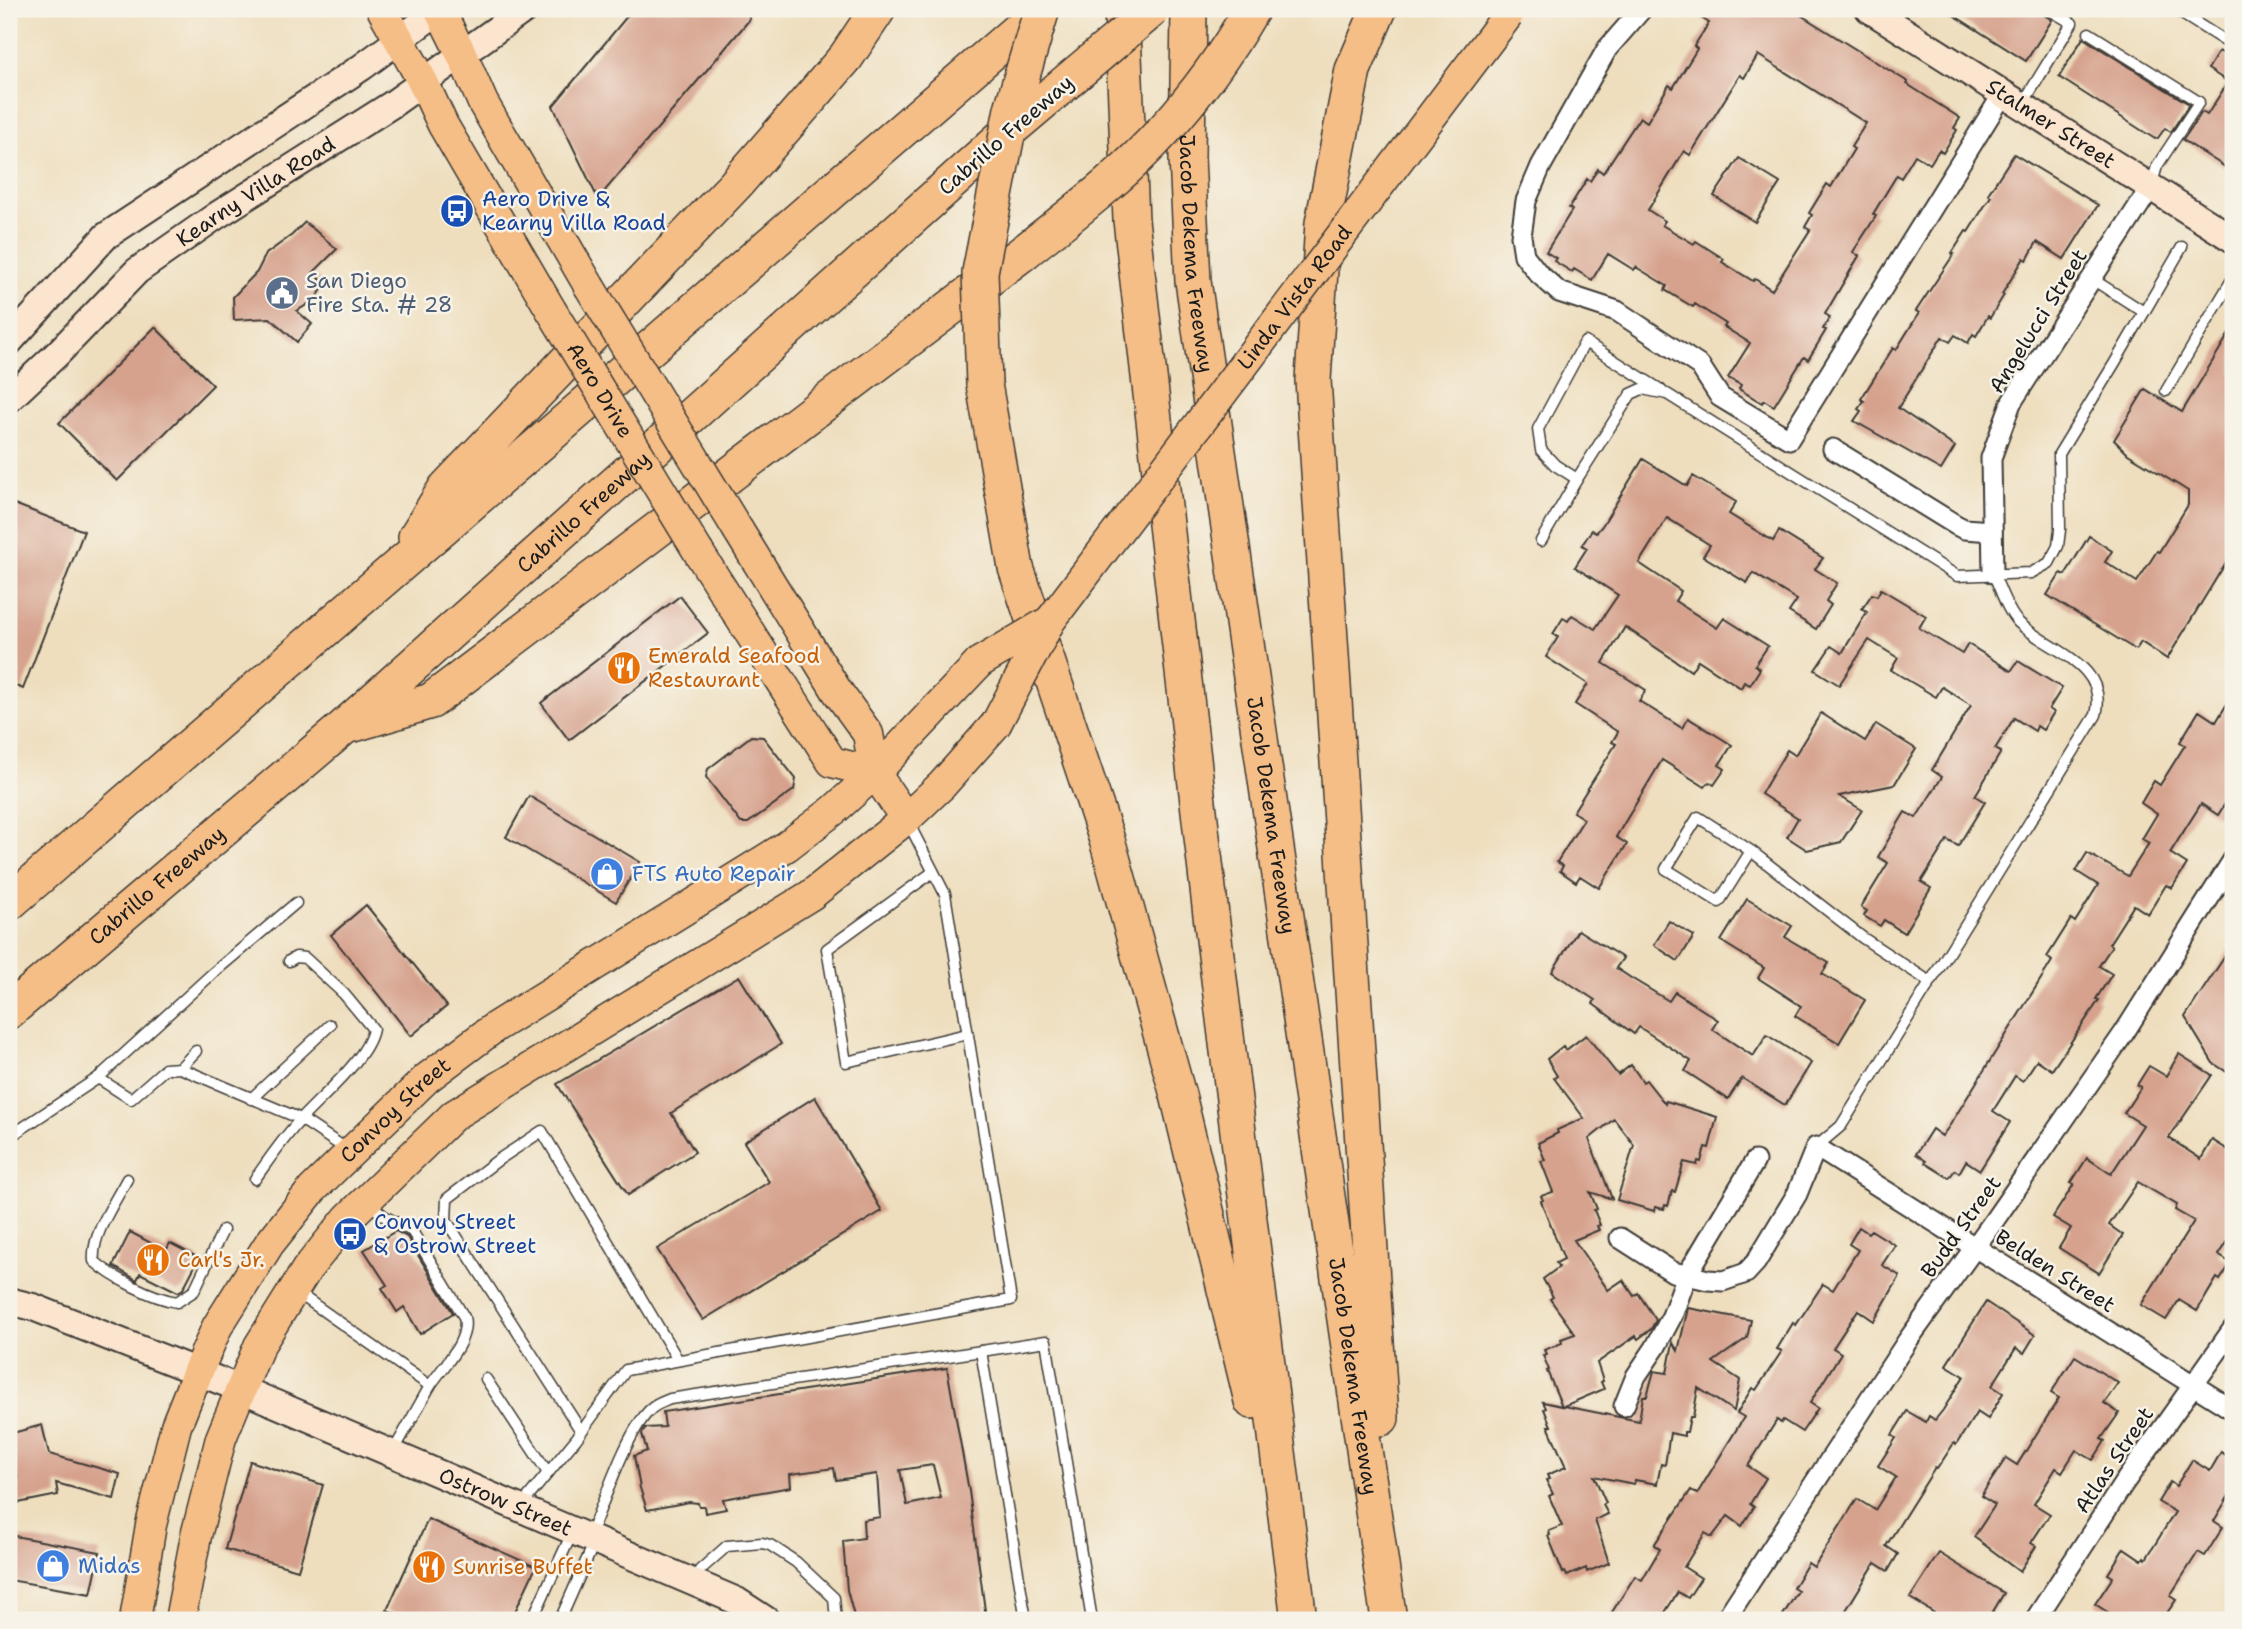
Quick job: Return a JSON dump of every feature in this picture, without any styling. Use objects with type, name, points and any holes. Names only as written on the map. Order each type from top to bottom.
[{"type":"highway","points":[[401,563],[446,488],[735,185],[846,57],[878,9]]},
{"type":"highway","points":[[1122,9],[1132,220],[1213,929],[1298,1620]]},
{"type":"highway","name":"Cabrillo Freeway","points":[[9,1011],[344,727],[1011,129],[1153,9]]},
{"type":"highway","name":"Jacob Dekema Freeway","points":[[1189,9],[1187,158],[1193,281],[1392,1620]]},
{"type":"highway","points":[[344,727],[431,701],[1023,253],[1095,196],[1164,131],[1227,52],[1252,9]]},
{"type":"highway","points":[[1379,9],[1353,70],[1323,223],[1313,380],[1392,1620]]},
{"type":"highway","points":[[9,903],[1039,12]]},
{"type":"highway","points":[[1039,12],[1012,108],[980,272],[984,384],[1016,568],[1108,843],[1181,1107],[1292,1563]]},
{"type":"main road","name":"Aero Drive","points":[[382,9],[423,82],[443,125],[551,310],[699,553],[832,762],[874,772]]},
{"type":"main road","points":[[9,342],[106,236],[400,40],[440,9],[483,103],[589,286],[837,691],[868,734],[874,772],[906,819]]},
{"type":"main road","name":"Kearny Villa Road","points":[[9,399],[57,354],[137,271],[216,216],[423,82],[525,9]]},
{"type":"main road","name":"Stalmer Street","points":[[1869,9],[2233,239]]},
{"type":"main road","name":"Linda Vista Road","points":[[906,819],[942,785],[996,724],[1050,621],[1511,12]]},
{"type":"main road","name":"Linda Vista Road","points":[[874,772],[980,662],[1050,621]]},
{"type":"main road","name":"Convoy Street","points":[[135,1620],[151,1525],[176,1426],[198,1371],[217,1327],[269,1244],[312,1190],[427,1078],[504,1021],[787,846],[834,810],[874,772]]},
{"type":"main road","name":"Convoy Street","points":[[180,1620],[196,1536],[221,1438],[259,1346],[307,1269],[348,1218],[454,1115],[811,895],[906,819]]},
{"type":"main road","name":"Ostrow Street","points":[[9,1301],[33,1307],[242,1389],[737,1601],[766,1620]]},
{"type":"street","points":[[1642,9],[1607,49],[1541,166],[1526,201],[1521,236],[1524,255],[1538,273],[1559,292],[1617,311],[1700,366],[1720,397],[1789,439],[2012,100]]},
{"type":"street","name":"Angelucci Street","points":[[1993,573],[1991,458],[2011,403],[2151,187]]},
{"type":"street","points":[[1833,449],[1956,525],[1964,529],[1992,531]]},
{"type":"street","name":"Budd Street","points":[[1725,1620],[1908,1340],[2124,1033],[2233,860]]},
{"type":"street","points":[[1620,1238],[1673,1272],[1723,1281],[1745,1273],[1756,1262],[1797,1194],[1816,1147]]},
{"type":"street","name":"Belden Street","points":[[1816,1147],[2233,1410]]},
{"type":"street","points":[[1624,1406],[1636,1376],[1672,1316],[1687,1275],[1755,1161]]},
{"type":"street","name":"Atlas Street","points":[[2035,1620],[2124,1483],[2233,1329]]},
{"type":"lane","points":[[2012,100],[2071,23],[2048,9]]},
{"type":"lane","points":[[2174,9],[2233,46]]},
{"type":"lane","points":[[2090,33],[2199,102],[2157,166],[2151,187]]},
{"type":"lane","points":[[1577,479],[1555,465],[1541,450],[1538,429],[1585,342],[1957,576],[2031,573],[2049,563],[2055,555],[2060,530],[2059,454],[2182,247]]},
{"type":"lane","points":[[2166,391],[2233,278]]},
{"type":"lane","points":[[2092,279],[2144,312]]},
{"type":"lane","points":[[1541,541],[1631,394],[1643,389],[1667,394]]},
{"type":"lane","points":[[1816,1147],[1841,1126],[2096,715],[2098,705],[2095,681],[2084,669],[2017,620],[1993,573]]},
{"type":"lane","points":[[1751,851],[1719,902],[1667,869],[1698,817],[1751,851],[1856,933],[1930,982]]},
{"type":"lane","points":[[523,1509],[529,1496],[626,1370],[1011,1300],[945,894],[906,819]]},
{"type":"lane","points":[[933,872],[827,949],[846,1062],[967,1034]]},
{"type":"lane","points":[[9,1137],[98,1078],[213,973],[296,903]]},
{"type":"lane","points":[[255,1179],[301,1119],[337,1083],[371,1042],[373,1030],[344,994],[305,958],[296,957],[289,961]]},
{"type":"lane","points":[[251,1099],[330,1025]]},
{"type":"lane","points":[[180,1068],[195,1051]]},
{"type":"lane","points":[[98,1078],[131,1099],[165,1069],[180,1068],[301,1119],[351,1152]]},
{"type":"lane","points":[[581,1431],[446,1220],[447,1199],[488,1167],[542,1130],[678,1360]]},
{"type":"lane","points":[[127,1179],[92,1250],[94,1261],[103,1269],[164,1300],[177,1303],[194,1291],[223,1230]]},
{"type":"lane","points":[[366,1200],[384,1216],[412,1231],[467,1326],[460,1343],[430,1386],[393,1453]]},
{"type":"lane","points":[[294,1291],[430,1386]]},
{"type":"lane","points":[[532,1620],[585,1536],[641,1418],[653,1406],[670,1399],[1046,1341],[1092,1620]]},
{"type":"lane","points":[[981,1351],[1026,1620]]},
{"type":"lane","points":[[486,1378],[548,1473]]},
{"type":"lane","points":[[560,1620],[585,1536]]},
{"type":"lane","points":[[695,1583],[700,1570],[727,1546],[770,1545],[796,1562],[834,1598],[836,1620]]},
{"type":"building","points":[[633,9],[746,9],[750,19],[598,199],[553,106]]},
{"type":"building","points":[[1688,9],[1791,9],[1960,118],[1954,128],[1957,130],[1943,153],[1939,150],[1930,164],[1915,155],[1901,178],[1897,175],[1873,214],[1876,216],[1853,252],[1859,256],[1825,314],[1830,317],[1823,329],[1826,330],[1808,360],[1804,357],[1774,406],[1764,400],[1762,403],[1739,389],[1741,385],[1728,378],[1750,343],[1724,327],[1726,324],[1695,304],[1693,307],[1665,290],[1667,286],[1636,267],[1634,270],[1608,254],[1592,280],[1574,269],[1572,272],[1554,261],[1556,258],[1546,252],[1572,210],[1569,208],[1587,179],[1590,181],[1598,169],[1603,173],[1640,117],[1647,122],[1669,85],[1673,88],[1709,23]],"holes":[[[1758,55],[1866,123],[1831,187],[1827,184],[1809,213],[1812,215],[1805,227],[1810,230],[1772,290],[1722,262],[1724,259],[1696,241],[1694,244],[1662,225],[1665,221],[1648,210],[1684,151],[1690,155],[1740,75],[1744,78]]]},
{"type":"building","points":[[1944,9],[2041,9],[2044,15],[2052,20],[2026,61]]},
{"type":"building","points":[[2083,38],[2189,104],[2171,132],[2165,128],[2155,139],[2059,77]]},
{"type":"building","points":[[2219,51],[2233,60],[2233,172],[2183,140],[2202,112],[2207,115],[2228,82],[2208,69]]},
{"type":"building","points":[[2014,154],[2098,205],[2064,259],[2037,242],[2027,260],[2024,258],[1990,318],[1988,316],[1976,336],[1973,334],[1968,343],[1955,335],[1950,342],[1942,337],[1898,408],[1955,447],[1941,470],[1854,421],[1861,411],[1858,409],[1864,401],[1861,399],[1893,348],[1896,350],[1919,313],[1916,311],[1991,196],[1988,194]]},
{"type":"building","points":[[1739,158],[1780,183],[1755,222],[1714,196]]},
{"type":"building","name":"San Diego Fire Sta. # 28","points":[[305,222],[337,249],[313,273],[325,284],[316,299],[297,311],[312,324],[297,342],[270,318],[234,320],[233,297],[257,272],[266,254]]},
{"type":"building","points":[[155,327],[213,385],[117,481],[59,423]]},
{"type":"building","points":[[2233,327],[2233,551],[2167,659],[2141,642],[2136,650],[2047,595],[2061,573],[2065,575],[2089,536],[2112,551],[2105,562],[2137,582],[2157,551],[2159,552],[2188,505],[2188,491],[2128,454],[2114,440],[2145,389],[2182,412]]},
{"type":"building","points":[[1643,459],[1687,486],[1693,476],[1736,502],[1729,514],[1773,541],[1779,531],[1823,558],[1815,569],[1837,583],[1826,601],[1831,605],[1816,629],[1789,612],[1797,600],[1753,573],[1747,583],[1703,556],[1710,545],[1667,518],[1639,563],[1681,591],[1675,601],[1717,628],[1724,618],[1768,646],[1755,665],[1760,669],[1750,685],[1744,682],[1741,688],[1698,660],[1691,671],[1625,627],[1603,663],[1646,690],[1639,701],[1682,728],[1688,718],[1732,745],[1719,765],[1725,769],[1714,785],[1709,782],[1705,787],[1662,760],[1616,837],[1627,844],[1599,888],[1580,876],[1576,882],[1560,871],[1563,866],[1557,862],[1584,819],[1573,812],[1616,744],[1612,742],[1618,732],[1575,704],[1588,684],[1546,657],[1558,637],[1553,634],[1563,618],[1568,621],[1572,615],[1595,629],[1618,595],[1575,567],[1587,548],[1582,545],[1592,530],[1596,533],[1602,526]]},
{"type":"building","points":[[9,502],[84,531],[23,689],[9,683]]},
{"type":"building","points":[[1881,589],[1926,616],[1919,628],[1962,654],[1968,644],[2011,671],[2018,661],[2062,688],[2049,709],[2054,712],[2043,730],[2037,726],[2035,731],[2014,718],[1995,749],[2001,752],[1975,796],[1985,802],[1958,846],[1947,840],[1921,882],[1931,888],[1904,933],[1884,920],[1880,926],[1864,916],[1867,911],[1861,907],[1888,863],[1878,857],[1905,812],[1916,818],[1942,777],[1932,770],[1971,705],[1942,687],[1936,697],[1891,670],[1898,658],[1869,640],[1839,685],[1815,670],[1831,646],[1842,653],[1867,612],[1862,609],[1872,594],[1877,596]]},
{"type":"building","name":"Emerald Seafood Restaurant","points":[[680,596],[708,633],[569,740],[541,703]]},
{"type":"building","points":[[2233,694],[2233,791],[2218,815],[2201,804],[2170,853],[2187,864],[2172,888],[2166,885],[2148,914],[2134,905],[2109,944],[2112,946],[2099,966],[2112,974],[2096,999],[2099,1000],[2052,1070],[2037,1060],[2023,1081],[2015,1076],[1993,1111],[2010,1122],[1980,1170],[1966,1161],[1959,1173],[1955,1170],[1949,1178],[1916,1154],[1932,1129],[1942,1136],[1950,1125],[2052,961],[2047,957],[2071,919],[2075,922],[2098,885],[2076,871],[2087,853],[2128,876],[2149,843],[2142,839],[2157,814],[2141,803],[2154,781],[2160,785],[2185,745],[2180,742],[2199,711],[2216,722]]},
{"type":"building","points":[[1821,713],[1865,741],[1876,724],[1916,749],[1894,785],[1839,796],[1862,810],[1841,842],[1807,850],[1787,837],[1798,818],[1761,794],[1787,750],[1795,755]]},
{"type":"building","points":[[751,736],[763,737],[796,779],[794,790],[748,823],[741,823],[706,777],[708,769]]},
{"type":"building","points":[[529,796],[640,862],[616,902],[506,837]]},
{"type":"building","points":[[1747,899],[1792,926],[1785,937],[1829,963],[1822,974],[1865,1000],[1839,1043],[1795,1016],[1801,1006],[1758,978],[1764,968],[1721,941]]},
{"type":"building","points":[[366,905],[447,1006],[411,1036],[331,935]]},
{"type":"building","points":[[1669,921],[1694,936],[1678,961],[1654,945]]},
{"type":"building","points":[[1578,930],[1623,958],[1616,968],[1631,978],[1669,1001],[1675,992],[1718,1020],[1712,1029],[1753,1056],[1767,1035],[1811,1063],[1785,1105],[1742,1078],[1728,1099],[1685,1071],[1691,1061],[1639,1027],[1634,1034],[1593,1004],[1595,1000],[1552,972]]},
{"type":"building","points":[[2233,944],[2233,1076],[2213,1063],[2185,1017]]},
{"type":"building","points":[[739,976],[781,1044],[671,1113],[695,1152],[628,1195],[557,1084]]},
{"type":"building","points":[[1586,1035],[1618,1075],[1631,1065],[1643,1082],[1646,1080],[1665,1104],[1666,1101],[1717,1117],[1709,1148],[1705,1147],[1701,1162],[1698,1161],[1697,1165],[1684,1162],[1668,1206],[1665,1205],[1664,1209],[1655,1207],[1654,1211],[1617,1200],[1634,1145],[1614,1119],[1589,1139],[1612,1199],[1590,1192],[1597,1209],[1594,1210],[1600,1225],[1597,1226],[1599,1230],[1574,1240],[1608,1290],[1623,1280],[1634,1296],[1638,1293],[1656,1320],[1651,1329],[1638,1339],[1636,1336],[1597,1363],[1604,1389],[1564,1406],[1639,1421],[1643,1396],[1647,1396],[1654,1371],[1667,1373],[1673,1343],[1678,1351],[1688,1308],[1751,1320],[1747,1338],[1713,1362],[1740,1380],[1734,1411],[1698,1388],[1693,1417],[1690,1417],[1687,1432],[1684,1432],[1684,1436],[1670,1433],[1665,1465],[1661,1464],[1657,1484],[1635,1480],[1634,1484],[1594,1476],[1608,1514],[1595,1520],[1609,1563],[1567,1576],[1563,1573],[1548,1536],[1549,1531],[1562,1526],[1549,1496],[1553,1494],[1546,1480],[1549,1479],[1547,1475],[1566,1467],[1548,1426],[1551,1426],[1544,1409],[1546,1408],[1543,1402],[1562,1406],[1543,1355],[1546,1354],[1544,1350],[1575,1334],[1550,1299],[1553,1297],[1543,1279],[1559,1267],[1556,1263],[1564,1259],[1541,1201],[1541,1196],[1553,1192],[1541,1161],[1545,1160],[1538,1143],[1558,1133],[1557,1130],[1584,1118],[1554,1078],[1557,1076],[1547,1059],[1563,1046],[1566,1050]]},
{"type":"building","points":[[2179,1054],[2212,1075],[2169,1138],[2201,1159],[2212,1140],[2233,1153],[2233,1232],[2218,1255],[2231,1263],[2220,1280],[2217,1278],[2197,1311],[2179,1300],[2166,1320],[2141,1305],[2194,1221],[2175,1210],[2177,1205],[2138,1182],[2109,1225],[2123,1235],[2099,1273],[2059,1248],[2071,1228],[2053,1217],[2087,1158],[2111,1174],[2143,1125],[2124,1113],[2141,1087],[2137,1085],[2149,1066],[2166,1076]]},
{"type":"building","points":[[815,1097],[882,1211],[703,1320],[657,1249],[769,1182],[744,1142]]},
{"type":"building","points":[[1859,1227],[1868,1233],[1871,1230],[1895,1245],[1882,1265],[1900,1276],[1874,1321],[1858,1310],[1833,1348],[1841,1353],[1810,1403],[1818,1408],[1802,1432],[1783,1420],[1781,1423],[1777,1420],[1748,1466],[1766,1478],[1750,1504],[1754,1507],[1742,1526],[1728,1516],[1712,1537],[1705,1533],[1684,1567],[1701,1578],[1688,1598],[1678,1592],[1660,1620],[1607,1620],[1635,1576],[1642,1580],[1660,1549],[1654,1545],[1691,1490],[1697,1494],[1744,1417],[1737,1413],[1752,1388],[1756,1390],[1782,1351],[1777,1349],[1793,1323],[1796,1325],[1823,1284],[1833,1290],[1858,1250],[1849,1244]]},
{"type":"building","points":[[396,1231],[407,1237],[453,1313],[420,1334],[404,1307],[397,1312],[382,1288],[387,1285],[364,1250]]},
{"type":"building","points":[[130,1232],[166,1251],[170,1243],[199,1258],[183,1289],[178,1292],[140,1273],[137,1280],[113,1266]]},
{"type":"building","points":[[1986,1302],[2035,1335],[2024,1353],[2016,1348],[1992,1386],[2003,1393],[1988,1419],[1977,1412],[1956,1445],[1954,1443],[1937,1469],[1935,1468],[1886,1546],[1898,1554],[1888,1571],[1875,1563],[1840,1620],[1780,1620],[1798,1591],[1793,1588],[1808,1563],[1814,1567],[1857,1499],[1875,1510],[1896,1477],[1878,1466],[1896,1438],[1892,1435],[1907,1411],[1926,1422],[1929,1416],[1935,1420],[1943,1410],[1964,1376],[1946,1365]]},
{"type":"building","points":[[2075,1356],[2118,1383],[2104,1403],[2119,1413],[2101,1439],[2105,1441],[2093,1460],[2076,1450],[2062,1472],[2056,1468],[2034,1504],[2050,1514],[2031,1543],[2036,1546],[2020,1571],[1974,1537],[1995,1505],[1981,1496],[2006,1458],[2017,1465],[2059,1398],[2051,1393]]},
{"type":"building","points":[[947,1368],[969,1491],[986,1618],[855,1620],[847,1590],[843,1541],[864,1538],[863,1520],[880,1517],[877,1474],[836,1480],[834,1468],[790,1474],[791,1487],[723,1499],[726,1509],[705,1513],[704,1506],[689,1502],[647,1510],[634,1456],[647,1451],[642,1434],[645,1428],[665,1427],[663,1412]],"holes":[[[933,1465],[941,1498],[907,1505],[900,1470]]]},
{"type":"building","points":[[42,1425],[49,1454],[120,1474],[114,1499],[56,1483],[58,1495],[18,1503],[13,1481],[18,1480],[9,1434]]},
{"type":"building","points":[[2221,1452],[2233,1460],[2233,1489],[2214,1521],[2223,1527],[2205,1556],[2198,1552],[2170,1596],[2176,1600],[2162,1620],[2120,1620],[2095,1604],[2113,1577],[2108,1574],[2124,1548],[2142,1560],[2144,1557],[2146,1559],[2175,1512],[2158,1502],[2170,1482],[2176,1486],[2192,1460],[2210,1471]]},
{"type":"building","points":[[250,1461],[323,1485],[298,1570],[225,1549]]},
{"type":"building","points":[[428,1519],[536,1567],[511,1620],[411,1620],[387,1610]]},
{"type":"building","name":"Midas","points":[[9,1535],[100,1552],[91,1594],[9,1580]]},
{"type":"building","points":[[1939,1553],[2004,1593],[1988,1620],[1946,1620],[1910,1598]]},
{"type":"place","name":"Aero Drive & Kearny Villa Road","points":[[457,211]]},
{"type":"place","name":"San Diego Fire Sta. # 28","points":[[282,293]]},
{"type":"place","name":"Emerald Seafood Restaurant","points":[[624,668]]},
{"type":"place","name":"FTS Auto Repair","points":[[607,874]]},
{"type":"place","name":"Convoy Street & Ostrow Street","points":[[350,1234]]},
{"type":"place","name":"Carl's Jr.","points":[[153,1260]]},
{"type":"place","name":"Midas","points":[[53,1566]]},
{"type":"place","name":"Sunrise Buffet","points":[[429,1567]]}]
